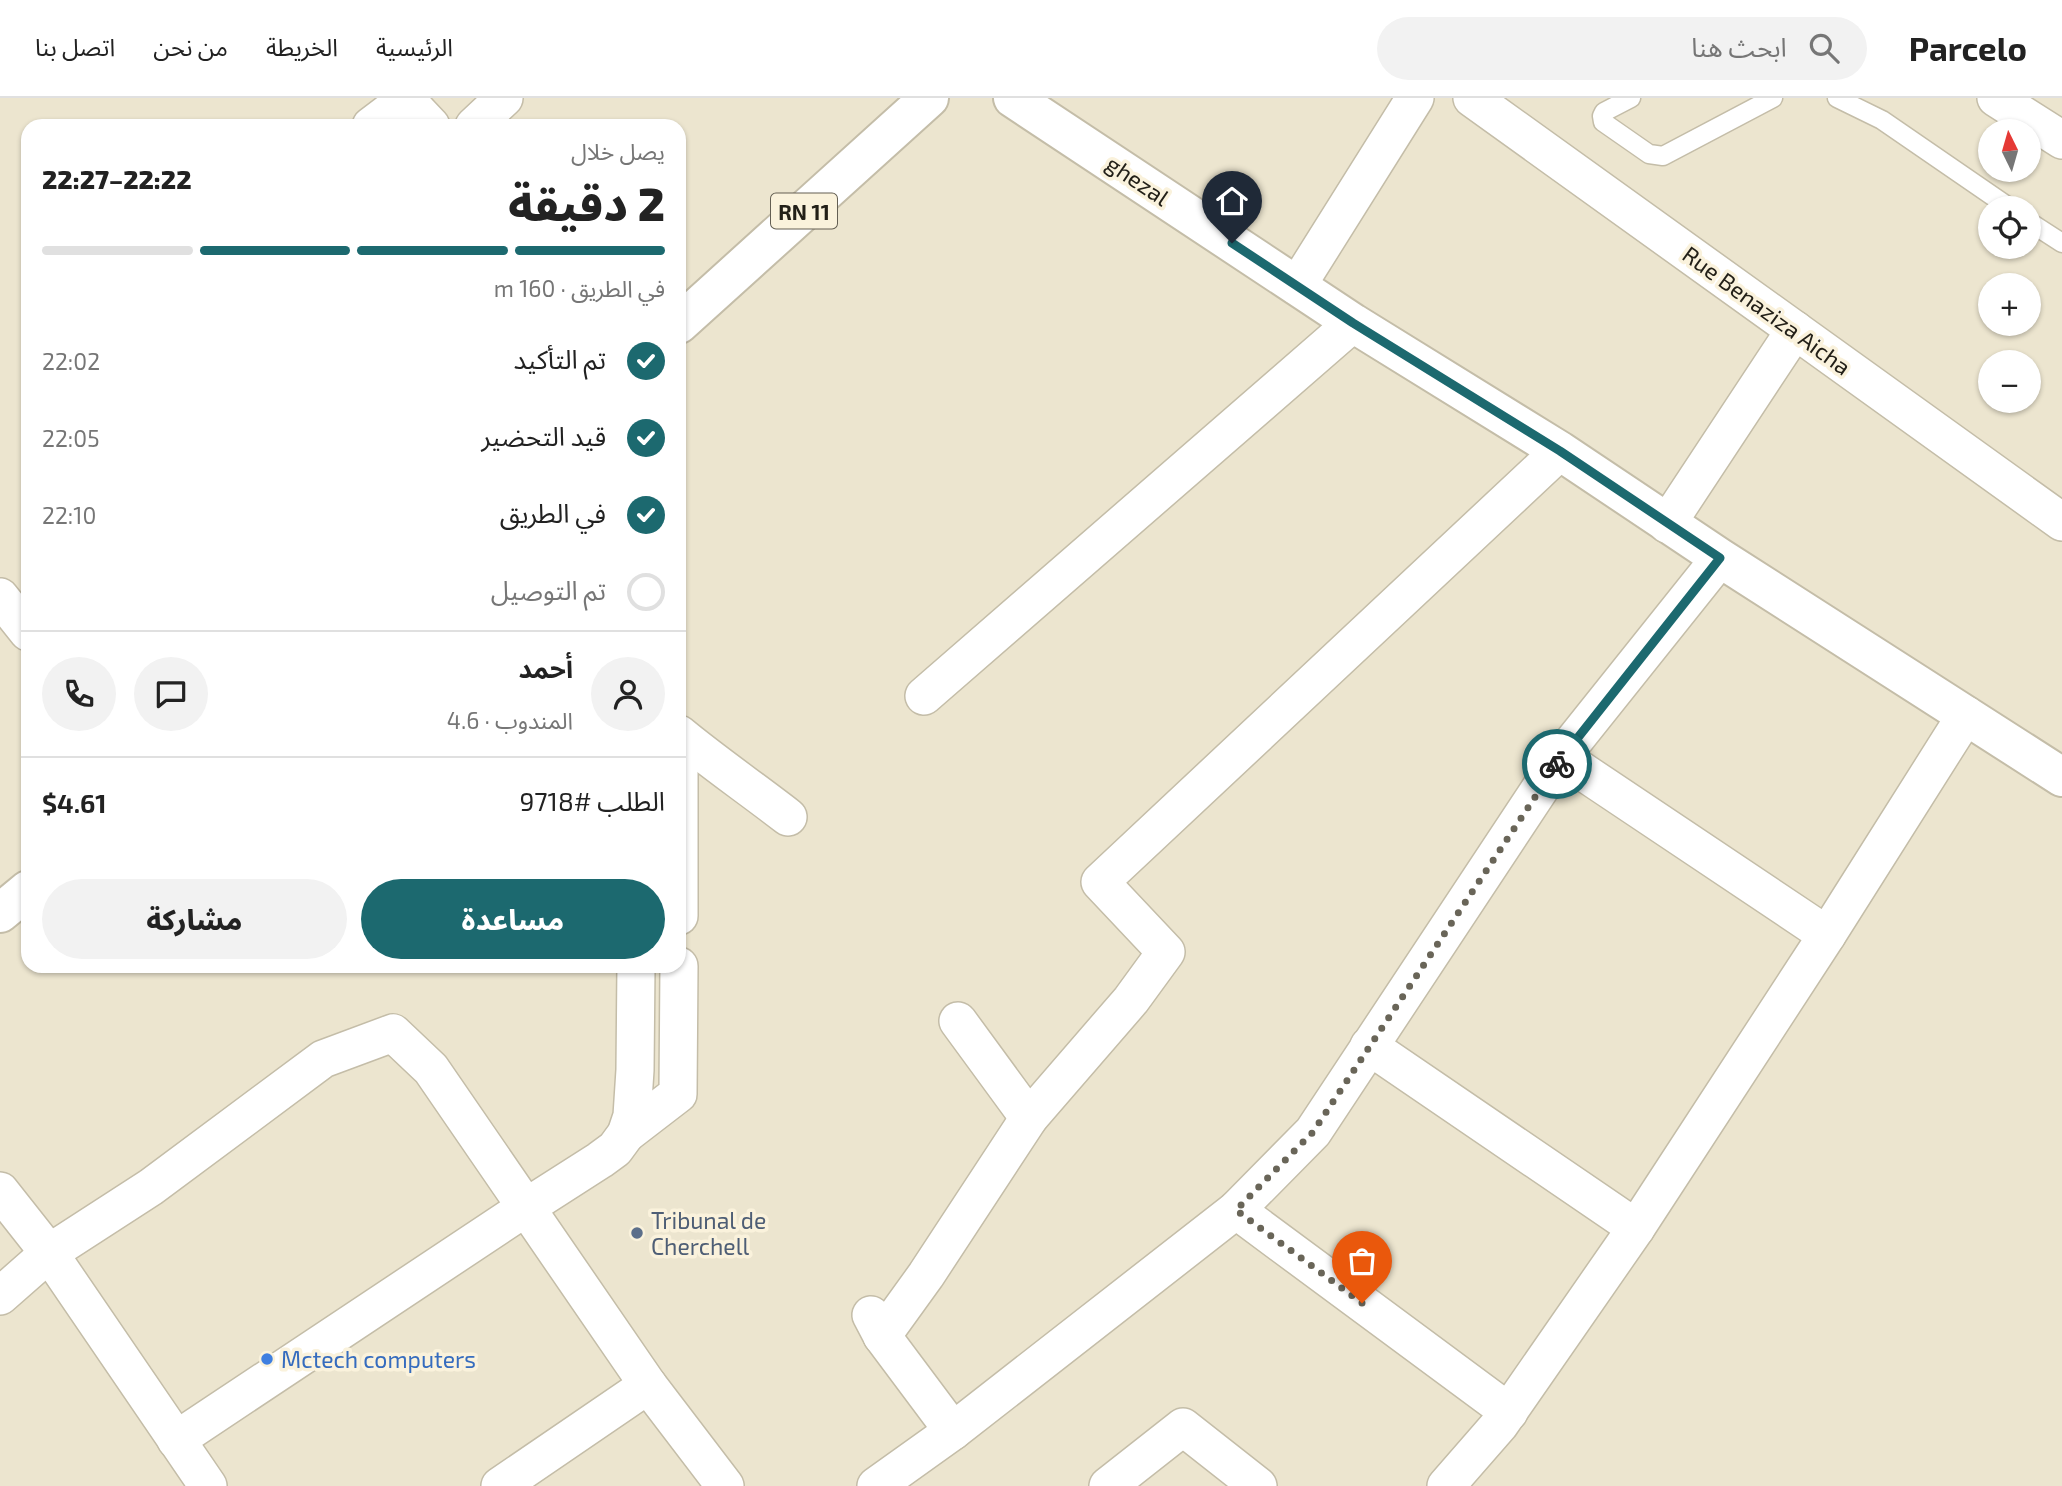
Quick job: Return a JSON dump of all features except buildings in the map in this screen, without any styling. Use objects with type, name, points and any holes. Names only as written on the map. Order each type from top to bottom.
[{"type":"main road","name":"RN 11","points":[[686,318],[929,98]]},
{"type":"main road","name":"ghezal","points":[[1013,98],[1353,323],[1560,451],[1667,524],[2062,777]]},
{"type":"main road","points":[[0,913],[21,896]]},
{"type":"street","points":[[482,119],[504,98]]},
{"type":"street","points":[[1297,286],[1415,98]]},
{"type":"street","name":"Rue Benaziza Aicha","points":[[1472,98],[2062,522]]},
{"type":"street","points":[[1996,98],[2062,140]]},
{"type":"street","points":[[380,119],[400,104],[416,110],[424,119]]},
{"type":"street","points":[[924,696],[1353,323]]},
{"type":"street","points":[[1667,524],[1795,330]]},
{"type":"street","points":[[953,1431],[876,1326],[926,1275],[1029,1118],[1131,1000],[1166,952],[1100,882],[1560,451]]},
{"type":"street","points":[[876,1486],[953,1431],[1236,1210],[1313,1132],[1561,757],[1720,558]]},
{"type":"street","points":[[0,597],[21,623]]},
{"type":"street","points":[[1446,1486],[1509,1412],[1636,1228],[1827,935],[1966,715]]},
{"type":"street","points":[[686,740],[734,779],[759,793],[788,817]]},
{"type":"street","points":[[1561,757],[1827,935]]},
{"type":"street","points":[[626,1134],[632,1116],[634,1084],[636,973]]},
{"type":"street","points":[[176,1440],[600,1160],[615,1149],[626,1134],[678,1094],[679,973]]},
{"type":"street","points":[[958,1021],[1029,1118]]},
{"type":"street","points":[[0,1296],[49,1253],[151,1187],[323,1059],[393,1033],[431,1069],[648,1385],[725,1486]]},
{"type":"street","points":[[1369,1046],[1636,1228]]},
{"type":"street","points":[[0,1191],[49,1253],[208,1486]]},
{"type":"street","points":[[1236,1210],[1509,1412]]},
{"type":"street","points":[[500,1486],[648,1385]]},
{"type":"street","points":[[1108,1486],[1184,1427],[1258,1486]]},
{"type":"street","points":[[1473,1486],[1478,1450]]},
{"type":"lane","points":[[1631,98],[1604,112],[1603,122],[1656,156],[1663,156],[1773,98]]},
{"type":"lane","points":[[1837,98],[1881,120],[1992,196]]},
{"type":"lane","points":[[2041,229],[2062,243]]},
{"type":"way so far","points":[[1362,1303],[1236,1210],[1313,1132],[1557,764]]},
{"type":"place","name":"Tribunal de Cherchell","points":[[637,1233]]},
{"type":"place","name":"Mctech computers","points":[[267,1359]]},
{"type":"route","points":[[1232,243],[1353,323],[1560,451],[1720,558],[1557,764]]}]
